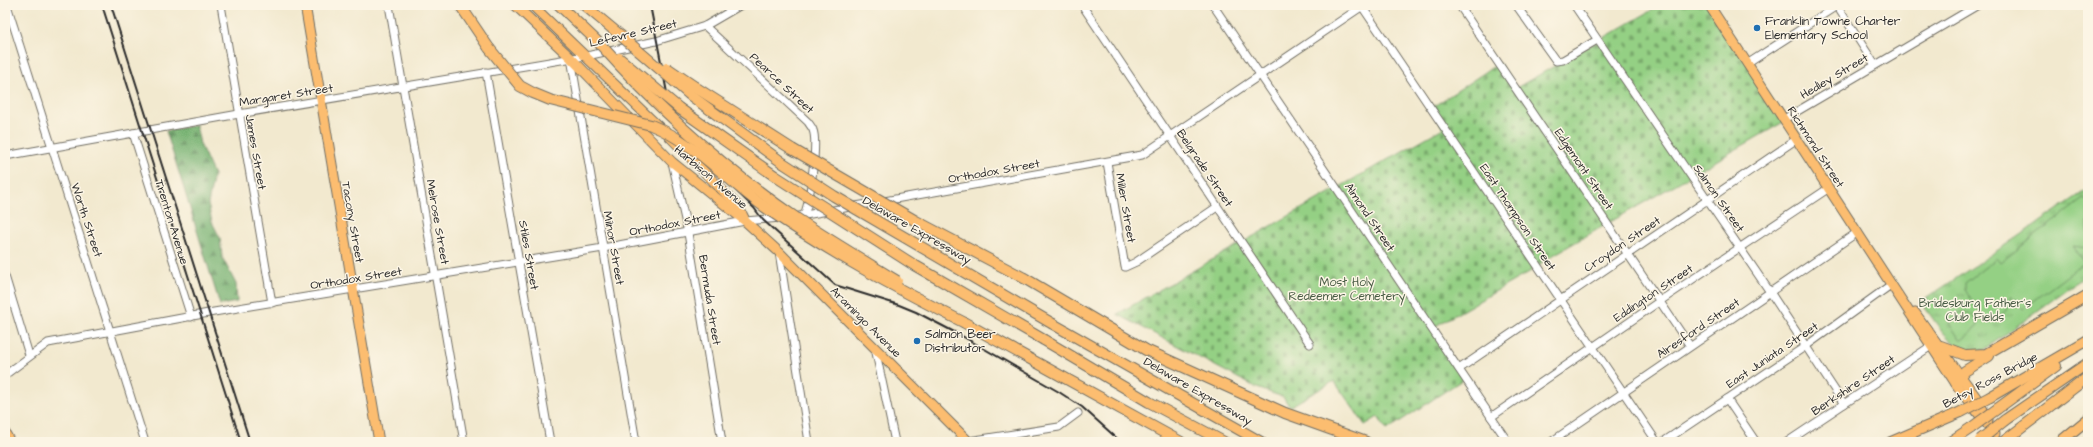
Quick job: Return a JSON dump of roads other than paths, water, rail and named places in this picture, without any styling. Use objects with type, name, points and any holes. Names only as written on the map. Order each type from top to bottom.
[{"type":"highway","points":[[460,5],[489,48],[520,86],[550,100],[651,125],[667,131],[684,142],[764,207],[804,234],[862,269],[965,323],[1181,442]]},
{"type":"highway","points":[[559,5],[600,44],[649,96],[735,172],[798,219],[965,323]]},
{"type":"highway","points":[[584,5],[620,35],[693,91],[916,221],[1024,278],[1146,350],[1285,413],[1366,442]]},
{"type":"highway","points":[[600,44],[680,108],[775,176],[914,265],[1150,402],[1224,442]]},
{"type":"highway","name":"Delaware Expressway","points":[[693,91],[783,163],[834,196],[1053,324],[1261,442]]},
{"type":"highway","points":[[1959,380],[1966,371],[1998,348],[2088,296]]},
{"type":"highway","name":"Betsy Ross Bridge","points":[[1902,438],[1961,412],[1990,397],[2088,340]]},
{"type":"highway","points":[[1950,442],[2088,343]]},
{"type":"highway","points":[[1936,346],[1961,354],[1974,356],[1982,355],[1998,348]]},
{"type":"highway","points":[[1978,441],[2005,420],[2088,363]]},
{"type":"highway","points":[[2004,442],[2088,377]]},
{"type":"highway","points":[[1100,397],[1168,442]]},
{"type":"highway","points":[[2060,442],[2088,419]]},
{"type":"highway","points":[[1886,442],[1902,438]]},
{"type":"highway","points":[[1891,442],[1902,438]]},
{"type":"main road","name":"Tacony Street","points":[[304,5],[379,442]]},
{"type":"main road","name":"Harbison Avenue","points":[[515,5],[571,58],[672,162],[745,221]]},
{"type":"main road","name":"Harbison Avenue","points":[[532,5],[738,206],[745,221]]},
{"type":"main road","name":"Richmond Street","points":[[1709,5],[1904,302],[1922,321],[1936,346],[1959,380],[1978,400],[2000,442]]},
{"type":"main road","name":"Aramingo Avenue","points":[[745,221],[779,252],[875,347],[966,442]]},
{"type":"main road","points":[[5,433],[10,442]]},
{"type":"street","name":"Worth Street","points":[[7,5],[145,442]]},
{"type":"street","name":"James Street","points":[[221,5],[272,303]]},
{"type":"street","name":"Melrose Street","points":[[389,5],[464,442]]},
{"type":"street","name":"Lefevre Street","points":[[571,58],[656,41],[705,26],[741,5]]},
{"type":"street","name":"Belgrade Street","points":[[1082,5],[1310,344]]},
{"type":"street","name":"Almond Street","points":[[1212,5],[1508,442]]},
{"type":"street","name":"Edgemont Street","points":[[1459,5],[1690,346]]},
{"type":"street","points":[[1516,5],[1556,61],[1563,60],[1597,40]]},
{"type":"street","name":"Salmon Street","points":[[1574,5],[1740,247],[1844,404]]},
{"type":"street","points":[[1747,64],[1837,5],[1875,65]]},
{"type":"street","name":"Hedley Street","points":[[1784,119],[1978,5]]},
{"type":"street","name":"Orthodox Street","points":[[5,375],[29,355],[48,343],[110,331],[603,248],[745,221],[803,217],[1142,155],[1171,137],[1362,6]]},
{"type":"street","name":"East Thompson Street","points":[[1362,6],[1657,442]]},
{"type":"street","name":"Pearce Street","points":[[705,26],[808,122],[813,130],[815,142],[811,186],[808,209],[803,217]]},
{"type":"street","name":"Margaret Street","points":[[5,156],[239,114],[571,58]]},
{"type":"street","name":"Milnor Street","points":[[571,58],[636,442]]},
{"type":"street","name":"Stiles Street","points":[[486,72],[550,442]]},
{"type":"street","name":"Trenton Avenue","points":[[133,133],[191,317]]},
{"type":"street","name":"Croydon Street","points":[[1459,369],[1797,139]]},
{"type":"street","name":"Bermuda Street","points":[[672,162],[688,233],[722,442]]},
{"type":"street","name":"Miller Street","points":[[1108,162],[1125,267],[1136,262],[1217,206]]},
{"type":"street","name":"Eddington Street","points":[[1492,417],[1660,301],[1829,188]]},
{"type":"street","name":"Alresford Street","points":[[1550,442],[1858,232]]},
{"type":"street","points":[[779,252],[809,442]]},
{"type":"street","points":[[5,276],[29,355]]},
{"type":"street","name":"East Juniata Street","points":[[1663,442],[1806,346],[1892,284]]},
{"type":"street","name":"Berkshire Street","points":[[1787,442],[1936,346]]},
{"type":"street","points":[[875,347],[895,442]]},
{"type":"street","points":[[1727,399],[1756,442]]},
{"type":"street","points":[[966,442],[1059,428],[1078,413]]},
{"type":"railway","points":[[102,5],[241,442]]},
{"type":"railway","points":[[111,5],[250,442]]},
{"type":"railway","points":[[650,5],[668,98],[682,130],[700,156],[754,208],[763,220],[835,285],[899,305],[916,312],[962,336],[1082,407],[1121,442]]},
{"type":"place","name":"Franklin Towne Charter Elementary School","points":[[1757,28]]},
{"type":"place","name":"Salmon Beer Distributor","points":[[917,341]]},
{"type":"park label","name":"Most Holy Redeemer Cemetery","points":[[1347,289]]},
{"type":"park label","name":"Bridesburg Father's Club Fields","points":[[1975,310]]}]
